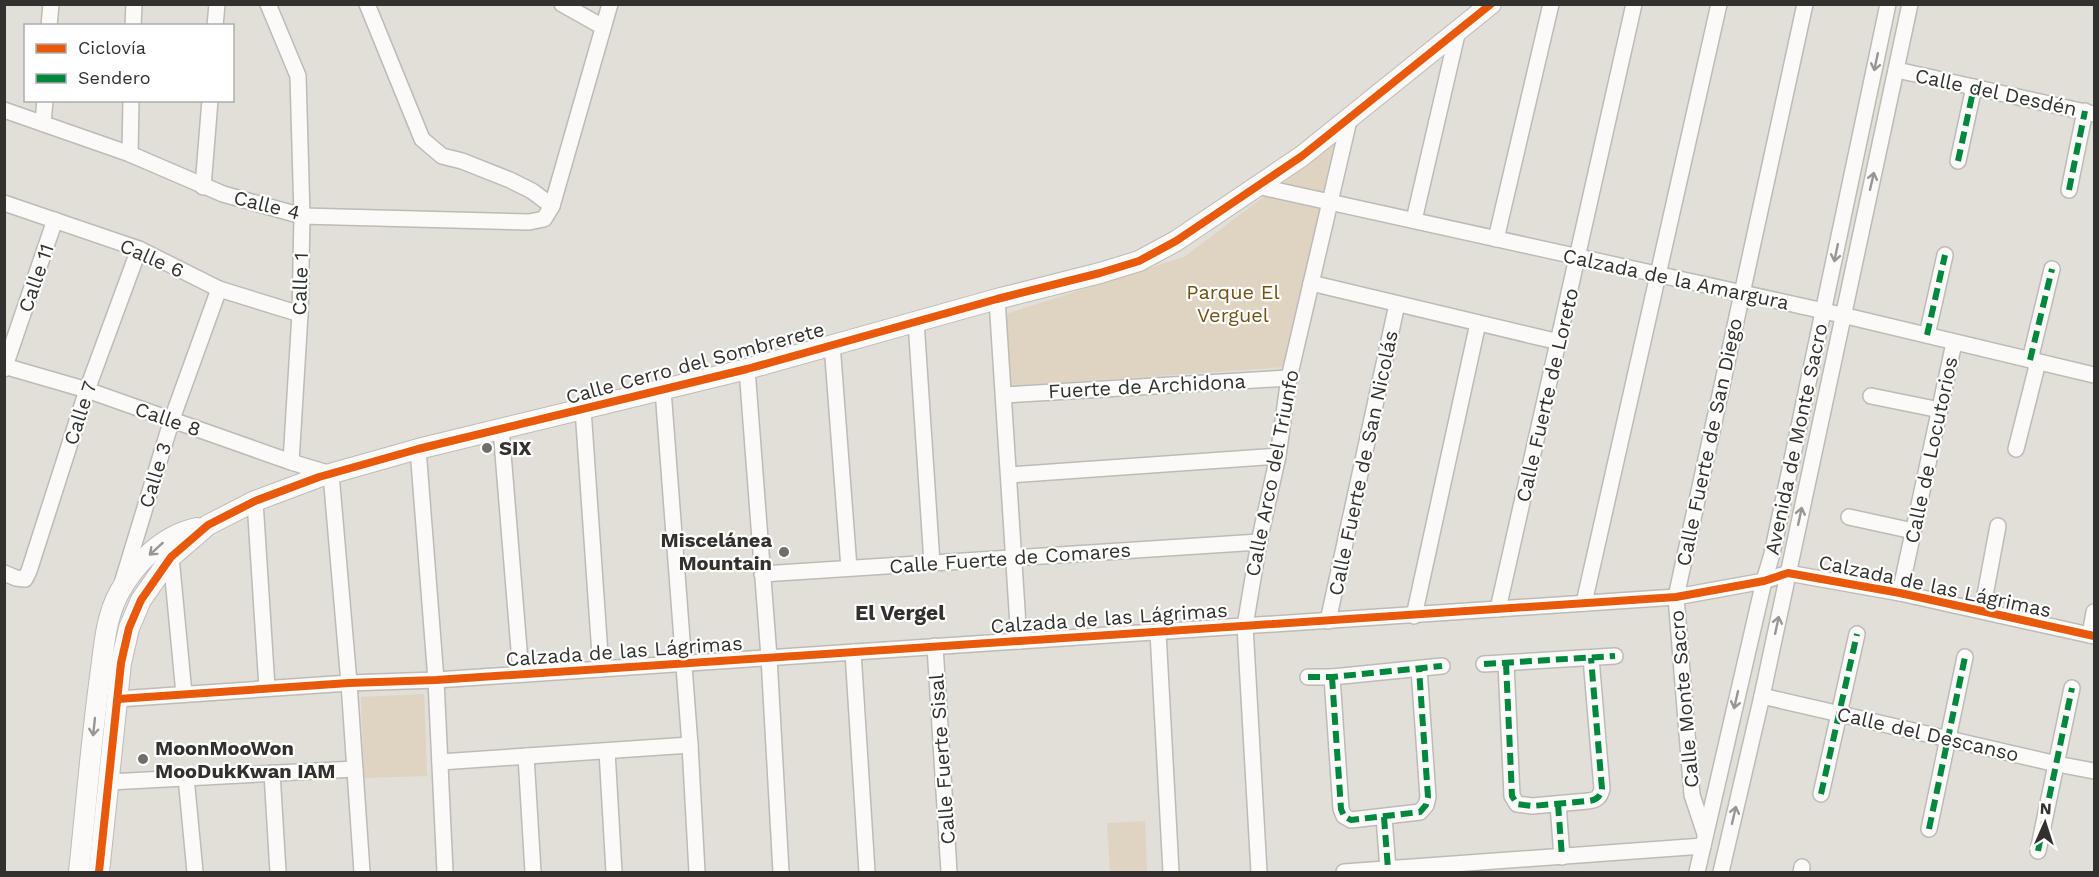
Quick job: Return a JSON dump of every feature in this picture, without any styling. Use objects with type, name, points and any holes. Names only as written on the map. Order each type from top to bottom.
[{"type":"street","points":[[50,24],[51,4]]},
{"type":"street","points":[[133,24],[134,4]]},
{"type":"street","points":[[215,24],[217,4]]},
{"type":"street","name":"Calle 1","points":[[268,4],[298,76],[302,216],[300,314],[291,462]]},
{"type":"street","points":[[367,4],[422,140],[442,156],[462,161],[532,191],[548,213]]},
{"type":"street","points":[[562,4],[603,27]]},
{"type":"street","points":[[548,213],[610,4]]},
{"type":"street","name":"Calle Cerro del Sombrerete","points":[[99,873],[121,663],[129,628],[141,600],[171,557],[208,525],[255,501],[331,474],[418,449],[747,369],[997,298],[1140,261],[1176,241],[1302,156],[1491,4]]},
{"type":"street","points":[[1496,239],[1551,4]]},
{"type":"street","name":"Calle Fuerte de Loreto","points":[[1498,609],[1634,4]]},
{"type":"street","points":[[1584,603],[1719,4]]},
{"type":"street","name":"Calle Fuerte de San Diego","points":[[1676,597],[1805,4]]},
{"type":"street","name":"Avenida de Monte Sacro","points":[[1697,873],[1772,554],[1888,4]]},
{"type":"street","name":"Avenida de Monte Sacro","points":[[1721,873],[1762,696],[1910,4]]},
{"type":"street","points":[[1414,220],[1458,30]]},
{"type":"street","name":"Calle del Desdén","points":[[1897,70],[2090,112]]},
{"type":"street","points":[[1958,161],[1974,87]]},
{"type":"street","points":[[43,123],[45,102]]},
{"type":"street","points":[[130,154],[131,102]]},
{"type":"street","points":[[203,187],[210,102]]},
{"type":"street","name":"Calle 4","points":[[4,110],[130,154],[203,187],[302,216],[529,222],[548,213]]},
{"type":"street","points":[[2069,190],[2090,112]]},
{"type":"street","name":"Calle Arco del Triunfo","points":[[1259,873],[1245,626],[1259,542],[1278,456],[1290,378],[1350,116]]},
{"type":"street","name":"Calzada de la Amargura","points":[[1257,186],[1842,315],[2094,375]]},
{"type":"street","name":"Calle 6","points":[[4,203],[139,249],[219,289],[300,314]]},
{"type":"street","name":"Calle 11","points":[[5,368],[55,220]]},
{"type":"street","name":"Calle 7","points":[[4,573],[25,579],[29,571],[87,390],[139,249]]},
{"type":"street","points":[[1927,335],[1945,255]]},
{"type":"street","points":[[2016,449],[2052,269]]},
{"type":"street","points":[[1311,283],[1559,342]]},
{"type":"street","name":"Calle 3","points":[[118,594],[171,420],[219,289]]},
{"type":"street","points":[[997,298],[1019,641]]},
{"type":"street","name":"Calle Fuerte de San Nicolás","points":[[1328,621],[1397,304]]},
{"type":"street","points":[[916,321],[932,563]]},
{"type":"street","points":[[1414,616],[1478,323]]},
{"type":"street","name":"Calle de Locutorios","points":[[1900,593],[1954,343]]},
{"type":"street","points":[[832,344],[849,568]]},
{"type":"street","name":"Calle 8","points":[[5,368],[87,390],[331,474]]},
{"type":"street","points":[[747,369],[769,657],[781,873]]},
{"type":"street","name":"Fuerte de Archidona","points":[[1004,395],[1290,378]]},
{"type":"street","points":[[663,390],[690,745],[697,873]]},
{"type":"street","points":[[1871,396],[1940,410]]},
{"type":"street","points":[[583,409],[601,669]]},
{"type":"street","points":[[501,429],[521,674]]},
{"type":"street","points":[[418,449],[436,680],[445,873]]},
{"type":"street","points":[[1009,475],[1278,456]]},
{"type":"street","points":[[331,474],[362,873]]},
{"type":"street","points":[[255,501],[267,688]]},
{"type":"street","points":[[1849,517],[1913,531]]},
{"type":"street","name":"Calle Cerro del Sombrerete","points":[[79,873],[105,638],[118,594],[137,566],[165,541],[186,530],[208,525]]},
{"type":"street","points":[[1982,611],[1998,526]]},
{"type":"street","name":"Calle Fuerte de Comares","points":[[762,574],[1259,542]]},
{"type":"street","points":[[171,557],[184,694]]},
{"type":"street","name":"Calzada de las Lágrimas","points":[[118,699],[1414,616],[1676,597],[1764,581],[1788,573],[1900,593],[2092,636]]},
{"type":"street","name":"Calle Monte Sacro","points":[[1676,597],[1692,795],[1704,841]]},
{"type":"street","points":[[2092,636],[2094,612]]},
{"type":"street","points":[[1158,632],[1171,873]]},
{"type":"street","points":[[1821,794],[1857,634]]},
{"type":"street","name":"Calle Fuerte Sisal","points":[[935,646],[949,873]]},
{"type":"street","points":[[853,652],[867,873]]},
{"type":"street","points":[[1484,664],[1615,656]]},
{"type":"street","points":[[1929,829],[1965,657]]},
{"type":"street","points":[[1506,663],[1514,802],[1524,806],[1558,804],[1595,800],[1600,796],[1602,789],[1591,658]]},
{"type":"street","points":[[1308,677],[1332,677],[1442,666]]},
{"type":"street","points":[[1332,677],[1341,809],[1344,816],[1351,820],[1384,818],[1420,812],[1426,806],[1428,797],[1419,669]]},
{"type":"street","points":[[2038,850],[2072,688]]},
{"type":"street","name":"Calle del Descanso","points":[[1762,696],[2094,771]]},
{"type":"street","points":[[440,762],[690,745]]},
{"type":"street","points":[[607,751],[614,873]]},
{"type":"street","points":[[526,756],[533,873]]},
{"type":"street","points":[[109,782],[355,769]]},
{"type":"street","points":[[272,773],[278,873]]},
{"type":"street","points":[[186,777],[195,873]]},
{"type":"street","points":[[1558,804],[1562,858]]},
{"type":"street","points":[[1384,818],[1388,868]]},
{"type":"street","points":[[1344,873],[1388,868],[1562,858],[1704,841]]},
{"type":"green space","name":"Parque El Verguel","points":[[1339,140],[1286,367],[1011,386],[1006,314],[1184,257]]},
{"type":"green space","points":[[424,694],[427,776],[364,778],[361,697]]},
{"type":"green space","points":[[1145,821],[1147,872],[1110,872],[1107,823]]},
{"type":"marked path","points":[[1958,161],[1974,87]]},
{"type":"marked path","points":[[2069,190],[2085,111]]},
{"type":"marked path","points":[[1927,335],[1945,255]]},
{"type":"marked path","points":[[2030,360],[2052,269]]},
{"type":"marked path","points":[[1821,794],[1857,634]]},
{"type":"marked path","points":[[1484,664],[1615,656]]},
{"type":"marked path","points":[[1929,829],[1965,657]]},
{"type":"marked path","points":[[1506,663],[1512,796],[1517,804],[1532,806],[1591,801],[1598,798],[1601,792],[1591,658]]},
{"type":"marked path","points":[[1308,677],[1332,677],[1442,666]]},
{"type":"marked path","points":[[1332,677],[1341,809],[1344,816],[1351,820],[1420,812],[1426,805],[1428,797],[1419,669]]},
{"type":"marked path","points":[[2038,851],[2072,688]]},
{"type":"marked path","points":[[1558,804],[1562,857]]},
{"type":"marked path","points":[[1384,817],[1388,869]]},
{"type":"cycle path","points":[[99,872],[121,663],[129,628],[141,600],[171,557],[208,525],[255,501],[319,477],[418,449],[747,369],[1139,261],[1176,241],[1302,156],[1491,4]]},
{"type":"cycle path","points":[[118,699],[349,683],[436,680],[1676,597],[1764,581],[1788,573],[1900,593],[2094,636]]},
{"type":"place","name":"SIX","points":[[487,448]]},
{"type":"place","name":"Miscelánea Mountain","points":[[784,552]]},
{"type":"place","name":"MoonMooWon MooDukKwan IAM","points":[[143,759]]},
{"type":"district","name":"El Vergel","points":[[900,612]]}]
